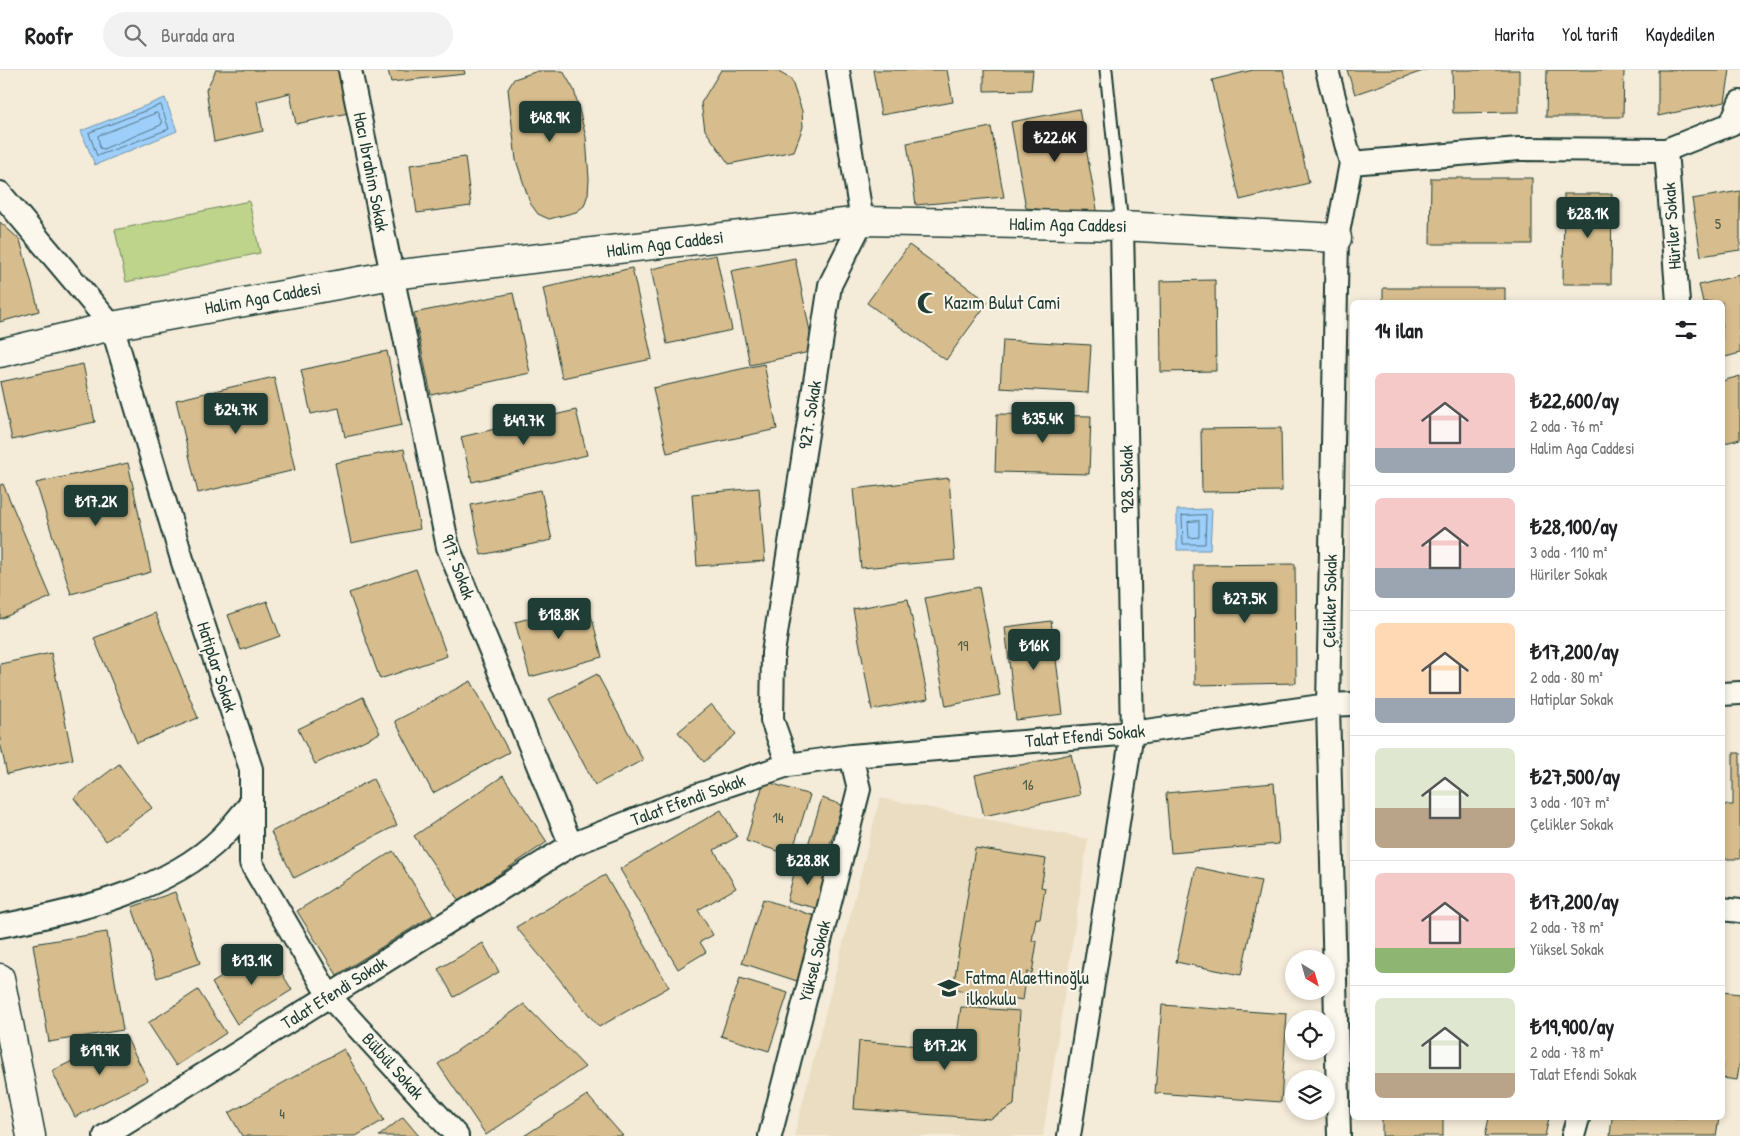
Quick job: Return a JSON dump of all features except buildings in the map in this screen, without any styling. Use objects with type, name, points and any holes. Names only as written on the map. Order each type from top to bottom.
[{"type":"street","name":"Hacı Ibrahim Sokak","points":[[350,70],[392,275]]},
{"type":"street","points":[[838,70],[862,221]]},
{"type":"street","name":"Çelikler Sokak","points":[[1327,70],[1351,163],[1337,238],[1328,705],[1339,1136]]},
{"type":"street","points":[[1351,163],[1519,149],[1666,150],[1731,124],[1740,102]]},
{"type":"street","name":"Hüriler Sokak","points":[[1666,150],[1678,300]]},
{"type":"street","points":[[0,193],[112,326]]},
{"type":"street","name":"Halim Aga Caddesi","points":[[0,353],[112,326],[392,275],[862,221],[1122,226],[1337,238]]},
{"type":"street","name":"927. Sokak","points":[[788,765],[772,720],[773,653],[830,285],[862,221]]},
{"type":"street","name":"928. Sokak","points":[[1069,1136],[1132,733],[1122,226]]},
{"type":"street","name":"917. Sokak","points":[[392,275],[448,547],[571,845]]},
{"type":"street","name":"Hatiplar Sokak","points":[[112,326],[185,569],[251,769],[251,864],[329,996]]},
{"type":"street","points":[[1725,694],[1740,693]]},
{"type":"street","name":"Talat Efendi Sokak","points":[[105,1136],[571,845],[695,796],[788,765],[851,756],[1132,733],[1328,705],[1350,704]]},
{"type":"street","name":"Yüksel Sokak","points":[[770,1136],[859,789],[851,756]]},
{"type":"street","points":[[0,926],[105,902],[180,868],[222,837],[250,804]]},
{"type":"street","points":[[1725,909],[1740,911]]},
{"type":"street","points":[[0,978],[31,1136]]},
{"type":"street","name":"Bülbül Sokak","points":[[329,996],[456,1136]]},
{"type":"street","points":[[1573,1136],[1577,1120]]},
{"type":"lane","points":[[1106,70],[1110,88],[1122,226]]},
{"type":"shaded area","name":"Fatma Alaettinoğlu ilkokulu","points":[[880,798],[1088,839],[1043,1136],[794,1136]]},
{"type":"green space","points":[[249,201],[260,253],[126,282],[115,230]]},
{"type":"water","points":[[165,98],[177,131],[95,165],[81,131]]},
{"type":"water","points":[[1212,509],[1210,550],[1177,550],[1177,510]]},
{"type":"place","name":"Kazım Bulut Cami","points":[[928,303]]},
{"type":"place","name":"Fatma Alaettinoğlu ilkokulu","points":[[949,988]]}]
